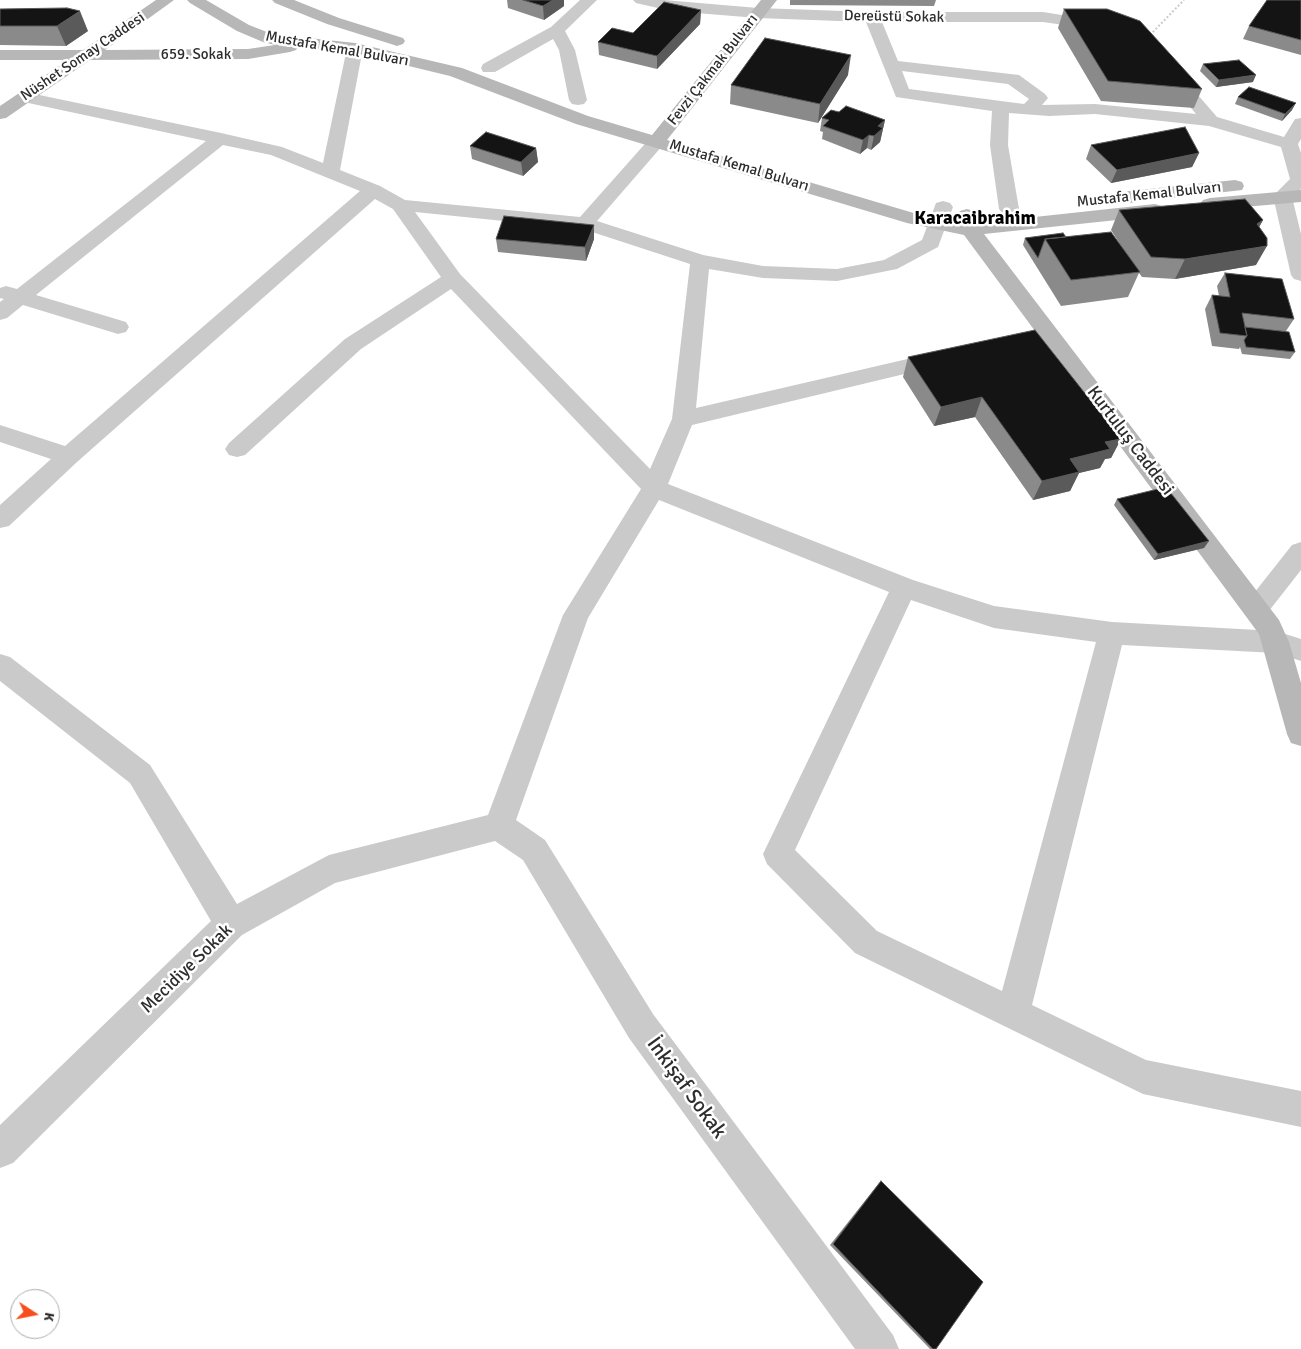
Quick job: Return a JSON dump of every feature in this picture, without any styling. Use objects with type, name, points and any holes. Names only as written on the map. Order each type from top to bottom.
[{"type":"main road","name":"Nüshet Somay Caddesi","points":[[0,114],[166,0]]},
{"type":"main road","name":"Mustafa Kemal Bulvarı","points":[[195,0],[243,28],[268,39],[355,48],[456,72],[582,120],[914,219],[936,211],[984,214],[1296,188]]},
{"type":"main road","name":"Fevzi Çakmak Bulvarı","points":[[657,141],[661,123],[769,0]]},
{"type":"main road","name":"Mustafa Kemal Bulvarı","points":[[286,4],[333,21],[468,64],[489,68],[524,81]]},
{"type":"main road","points":[[243,28],[259,20]]},
{"type":"main road","points":[[307,44],[333,21]]},
{"type":"main road","name":"659. Sokak","points":[[0,55],[248,54],[307,44]]},
{"type":"main road","points":[[560,94],[596,106]]},
{"type":"main road","name":"Mustafa Kemal Bulvarı","points":[[661,123],[688,131]]},
{"type":"main road","name":"Mustafa Kemal Bulvarı","points":[[984,214],[1296,188]]},
{"type":"main road","name":"Kurtuluş Caddesi","points":[[984,214],[1039,335],[1270,628],[1276,642],[1301,734]]},
{"type":"street","points":[[489,68],[557,30],[589,0]]},
{"type":"street","name":"Dereüstü Sokak","points":[[641,0],[671,6],[758,13],[872,17],[1032,17],[1117,27]]},
{"type":"street","points":[[1024,0],[1032,17]]},
{"type":"street","points":[[872,17],[902,93],[1001,107],[1049,111],[1095,109],[1211,121],[1289,144]]},
{"type":"street","points":[[890,65],[900,17]]},
{"type":"street","points":[[557,30],[567,50],[578,100]]},
{"type":"street","points":[[1142,42],[1211,121]]},
{"type":"street","points":[[330,173],[355,48]]},
{"type":"street","points":[[890,65],[1013,79],[1038,98],[1029,109]]},
{"type":"street","points":[[25,97],[276,151],[373,190],[400,206],[452,279],[654,488],[904,587],[994,617],[1112,633],[1276,642],[1301,650]]},
{"type":"street","points":[[984,214],[999,145],[1001,107]]},
{"type":"street","points":[[1301,123],[1289,144],[1296,188],[1301,275]]},
{"type":"street","points":[[0,313],[221,138]]},
{"type":"street","points":[[585,223],[657,141]]},
{"type":"street","points":[[0,519],[69,456],[373,190]]},
{"type":"street","points":[[400,206],[585,223],[700,261],[763,272],[838,275],[890,265],[931,243],[936,211]]},
{"type":"street","points":[[499,826],[576,615],[654,488],[682,419],[700,261]]},
{"type":"street","points":[[237,449],[353,344],[452,279]]},
{"type":"street","points":[[0,292],[21,296],[118,327]]},
{"type":"street","points":[[682,419],[962,353]]},
{"type":"street","points":[[0,432],[69,456]]},
{"type":"street","points":[[1256,609],[1301,552]]},
{"type":"street","points":[[904,587],[778,854],[866,942],[1013,1014],[1143,1077],[1301,1109]]},
{"type":"street","points":[[1013,1014],[1112,633]]},
{"type":"street","points":[[0,665],[140,774],[231,924]]},
{"type":"street","name":"Mecidiye Sokak","points":[[0,1150],[231,924],[329,870],[499,826]]},
{"type":"street","name":"İnkişaf Sokak","points":[[499,826],[534,850],[641,1026],[879,1349]]},
{"type":"path","points":[[1142,42],[1184,0]]},
{"type":"building","points":[[523,0],[553,0],[543,6]]},
{"type":"building","points":[[1267,0],[1301,0],[1301,40],[1249,26]]},
{"type":"building","points":[[664,2],[701,10],[657,56],[598,42],[612,28],[633,33]]},
{"type":"building","points":[[67,8],[80,11],[57,26],[0,26],[0,9]]},
{"type":"building","points":[[1064,9],[1107,9],[1140,21],[1202,89],[1108,81]]},
{"type":"building","points":[[765,38],[851,55],[820,104],[731,85]]},
{"type":"building","points":[[1239,60],[1256,75],[1219,80],[1203,64]]},
{"type":"building","points":[[1249,87],[1296,103],[1285,114],[1238,97]]},
{"type":"building","points":[[846,106],[885,120],[878,126],[883,128],[874,136],[869,135],[863,140],[823,126],[829,120],[822,118],[831,110],[839,112]]},
{"type":"building","points":[[1185,127],[1199,153],[1117,170],[1091,145]]},
{"type":"building","points":[[486,132],[536,148],[521,162],[470,146]]},
{"type":"building","points":[[1245,199],[1263,220],[1257,224],[1267,238],[1267,246],[1185,259],[1151,257],[1119,210]]},
{"type":"building","points":[[504,216],[594,225],[585,247],[496,239]]},
{"type":"building","points":[[1111,232],[1140,272],[1071,280],[1045,239]]},
{"type":"building","points":[[1063,233],[1066,237],[1045,239],[1038,258],[1025,238]]},
{"type":"building","points":[[1225,273],[1282,279],[1294,319],[1242,313],[1247,336],[1220,333],[1212,295],[1230,297]]},
{"type":"building","points":[[1245,327],[1289,332],[1295,352],[1246,347],[1244,340],[1247,336]]},
{"type":"building","points":[[1035,330],[1121,439],[1105,442],[1110,449],[1070,459],[1079,472],[1042,481],[982,397],[941,407],[908,357]]},
{"type":"building","points":[[1166,487],[1209,541],[1158,554],[1117,499]]},
{"type":"building","points":[[881,1181],[983,1282],[936,1349],[933,1349],[833,1244]]},
{"type":"district","name":"Karacaibrahim","points":[[975,219]]}]
